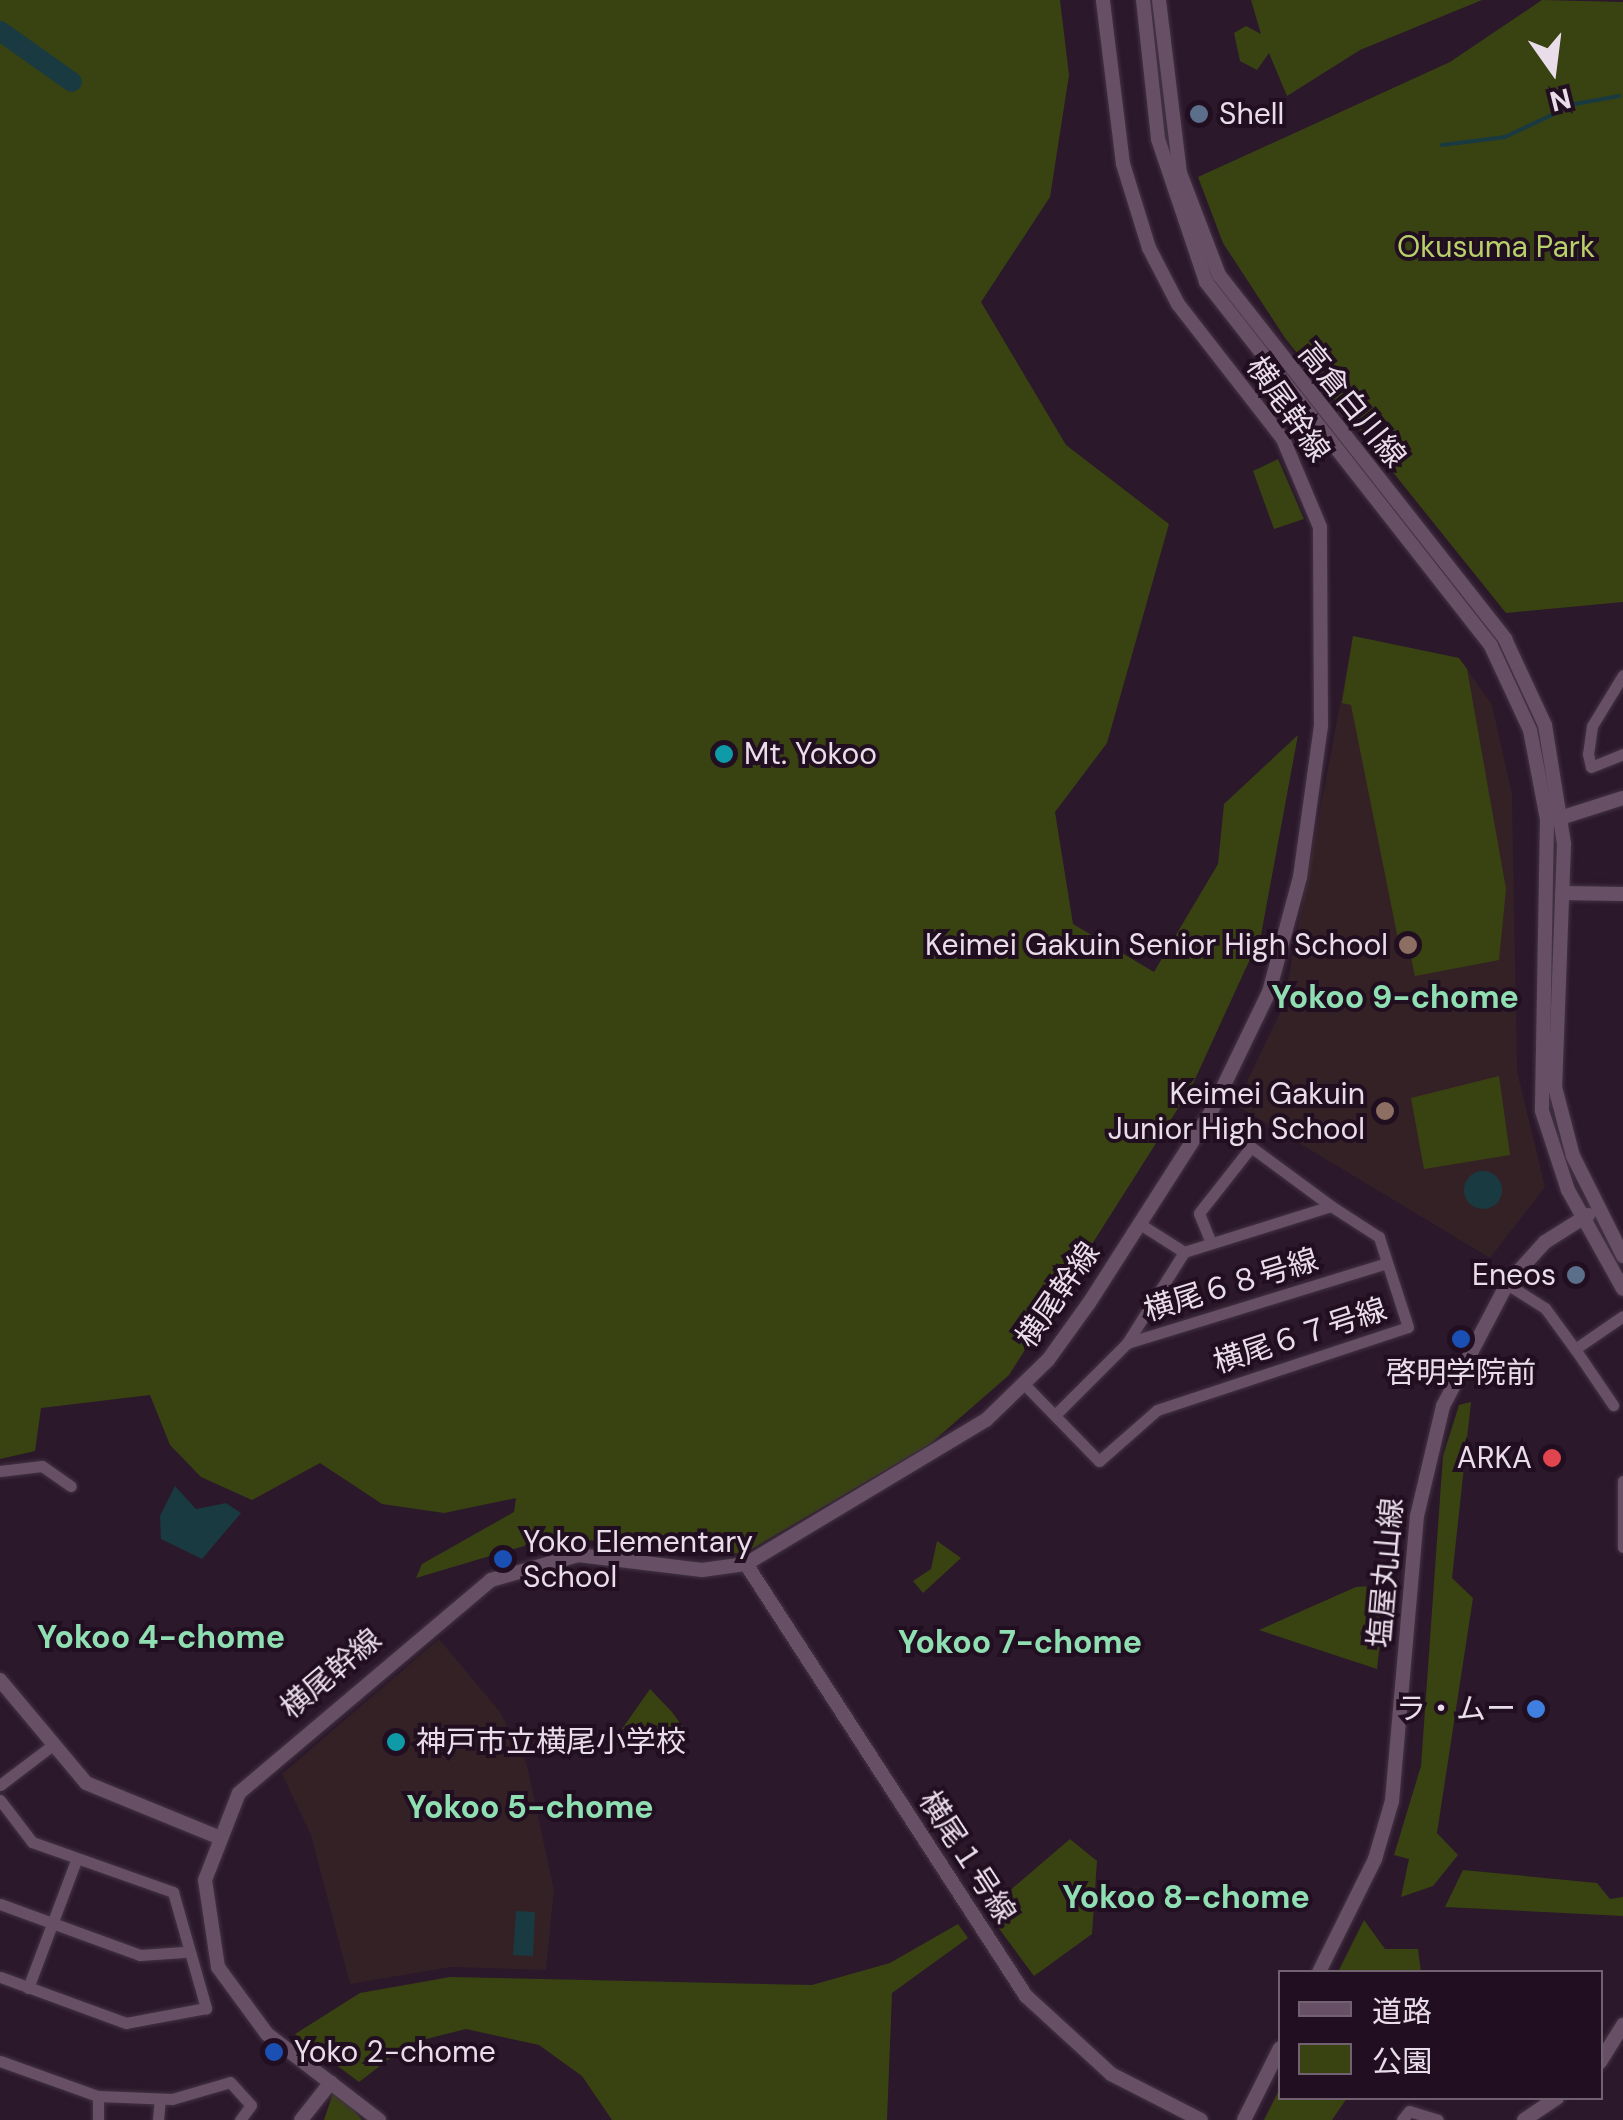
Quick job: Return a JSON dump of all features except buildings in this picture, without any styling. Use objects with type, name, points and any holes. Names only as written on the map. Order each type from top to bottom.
[{"type":"street","name":"横尾幹線","points":[[380,2120],[267,2034],[218,1967],[204,1909],[216,1836],[260,1771],[491,1580],[578,1555],[702,1570],[746,1564],[946,1448],[1026,1385],[1140,1224],[1220,1096],[1269,992],[1316,764],[1326,590],[1320,528],[1299,465],[1178,304],[1138,221],[1103,0]]},
{"type":"street","name":"高倉白川線","points":[[1143,0],[1158,139],[1206,282],[1491,646],[1530,730],[1555,819]]},
{"type":"street","name":"高倉白川線","points":[[1159,0],[1180,173],[1219,275],[1506,639],[1545,726],[1555,819]]},
{"type":"street","points":[[1621,681],[1592,726],[1591,767],[1623,754]]},
{"type":"street","points":[[1555,819],[1623,798]]},
{"type":"street","points":[[1555,819],[1545,893],[1539,1093],[1556,1161],[1623,1289]]},
{"type":"street","points":[[1555,819],[1562,893],[1553,1071],[1564,1128],[1598,1210],[1623,1256]]},
{"type":"street","points":[[1562,893],[1623,894]]},
{"type":"street","name":"横尾６７号線","points":[[1026,1385],[1099,1461],[1157,1410],[1408,1327],[1379,1237],[1251,1147],[1199,1213],[1211,1243]]},
{"type":"street","points":[[1127,1343],[1184,1252],[1331,1206]]},
{"type":"street","name":"塩屋丸山線","points":[[1321,1970],[1375,1859],[1396,1783],[1426,1452],[1452,1381],[1508,1284],[1583,1217],[1598,1210]]},
{"type":"street","points":[[1140,1224],[1184,1252]]},
{"type":"street","name":"横尾６８号線","points":[[1056,1414],[1127,1343],[1387,1262]]},
{"type":"street","points":[[1508,1284],[1545,1308],[1613,1405]]},
{"type":"street","points":[[1575,1349],[1623,1316]]},
{"type":"street","points":[[0,1472],[42,1466],[71,1486]]},
{"type":"street","points":[[1623,1481],[1623,1547]]},
{"type":"street","name":"横尾１号線","points":[[746,1564],[1033,2004],[1112,2074],[1201,2120]]},
{"type":"street","points":[[0,1680],[50,1747],[86,1783],[216,1836]]},
{"type":"street","points":[[0,1786],[50,1747]]},
{"type":"street","points":[[0,1800],[32,1842],[75,1863],[173,1892],[184,1952],[206,2008],[180,2016],[126,2022],[0,1977]]},
{"type":"street","points":[[28,1988],[75,1863]]},
{"type":"street","points":[[0,1904],[140,1955],[184,1952]]},
{"type":"street","points":[[1603,2057],[1623,2026]]},
{"type":"street","points":[[1244,2120],[1278,2052]]},
{"type":"street","points":[[0,2061],[98,2096],[160,2099],[230,2082],[251,2104],[240,2120]]},
{"type":"street","points":[[300,2120],[330,2082]]},
{"type":"street","points":[[98,2096],[98,2120]]},
{"type":"street","points":[[158,2120],[160,2099]]},
{"type":"street","points":[[1524,2120],[1555,2100]]},
{"type":"street","points":[[1406,2109],[1438,2120]]},
{"type":"shaded area","name":"Keimei Gakuin Senior High School","points":[[1353,636],[1459,658],[1492,705],[1512,794],[1517,1071],[1545,1187],[1490,1258],[1236,1105],[1283,1006]]},
{"type":"shaded area","points":[[1483,1171],[1496,1177],[1502,1190],[1496,1203],[1483,1209],[1470,1203],[1464,1190],[1470,1177]]},
{"type":"shaded area","points":[[175,1486],[196,1509],[226,1503],[241,1513],[202,1559],[161,1539],[160,1516]]},
{"type":"shaded area","points":[[439,1639],[500,1712],[527,1765],[554,1890],[546,1970],[451,1967],[350,1984],[311,1835],[282,1774]]},
{"type":"shaded area","points":[[516,1911],[535,1912],[533,1956],[513,1955]]},
{"type":"green space","points":[[0,0],[1060,0],[1069,75],[1050,197],[981,302],[1066,445],[1169,524],[1107,743],[1055,812],[1073,924],[1154,972],[1218,864],[1224,804],[1298,735],[1261,935],[1191,1088],[1009,1375],[930,1444],[743,1554],[554,1537],[416,1578],[422,1564],[514,1512],[516,1498],[444,1513],[382,1504],[320,1463],[252,1500],[201,1477],[170,1445],[150,1395],[41,1408],[35,1451],[0,1459]]},
{"type":"green space","points":[[1251,0],[1482,0],[1360,50],[1287,96],[1269,53],[1257,70],[1240,61],[1234,33],[1246,26],[1261,34]]},
{"type":"green space","name":"Okusuma Park","points":[[1542,0],[1623,2],[1623,602],[1506,613],[1285,338],[1223,243],[1198,177],[1450,62]]},
{"type":"green space","points":[[1278,459],[1304,519],[1274,529],[1253,471]]},
{"type":"green space","points":[[1353,636],[1459,658],[1467,669],[1506,889],[1499,960],[1415,976],[1410,953],[1401,954],[1351,705],[1342,703]]},
{"type":"green space","points":[[1499,1076],[1510,1155],[1424,1169],[1411,1098]]},
{"type":"green space","points":[[1471,1402],[1452,1578],[1473,1598],[1437,1833],[1458,1855],[1433,1886],[1401,1897],[1409,1859],[1394,1855],[1421,1766],[1443,1456],[1459,1405]]},
{"type":"green space","points":[[937,1541],[961,1558],[923,1593],[913,1581],[931,1569]]},
{"type":"green space","points":[[1386,1585],[1377,1669],[1259,1630],[1356,1587]]},
{"type":"green space","points":[[650,1689],[672,1712],[685,1730],[622,1729]]},
{"type":"green space","points":[[1070,1839],[1097,1861],[1092,1934],[1034,1976],[986,1911]]},
{"type":"green space","points":[[1463,1870],[1597,1883],[1610,1899],[1623,1897],[1623,1916],[1445,1907]]},
{"type":"green space","points":[[1364,1920],[1385,1949],[1418,1949],[1421,1970],[1339,1970]]},
{"type":"green space","points":[[958,1924],[968,1938],[892,1993],[887,2120],[612,2120],[582,2076],[539,2045],[466,2029],[410,2043],[359,2082],[295,2034],[360,1993],[450,1977],[812,1985],[890,1963]]},
{"type":"green space","points":[[1278,2092],[1278,2100],[1346,2100],[1332,2120],[1264,2120]]},
{"type":"green space","points":[[333,2093],[353,2109],[362,2120],[324,2120]]},
{"type":"waterway","points":[[0,31],[72,82]]},
{"type":"waterway","points":[[1442,145],[1505,137],[1575,104],[1619,96]]},
{"type":"place","name":"Shell","points":[[1199,114]]},
{"type":"place","name":"Mt. Yokoo","points":[[724,754]]},
{"type":"place","name":"Keimei Gakuin Senior High School","points":[[1408,945]]},
{"type":"place","name":"Keimei Gakuin Junior High School","points":[[1385,1111]]},
{"type":"place","name":"Eneos","points":[[1576,1275]]},
{"type":"place","name":"啓明学院前","points":[[1461,1339]]},
{"type":"place","name":"ARKA","points":[[1552,1458]]},
{"type":"place","name":"Yoko Elementary School","points":[[503,1559]]},
{"type":"place","name":"ラ・ムー","points":[[1536,1709]]},
{"type":"place","name":"神戸市立横尾小学校","points":[[396,1742]]},
{"type":"place","name":"Yoko 2-chome","points":[[274,2052]]},
{"type":"district","name":"Yokoo 9-chome","points":[[1395,997]]},
{"type":"district","name":"Yokoo 4-chome","points":[[161,1637]]},
{"type":"district","name":"Yokoo 7-chome","points":[[1020,1642]]},
{"type":"district","name":"Yokoo 5-chome","points":[[530,1807]]},
{"type":"district","name":"Yokoo 8-chome","points":[[1186,1897]]}]
